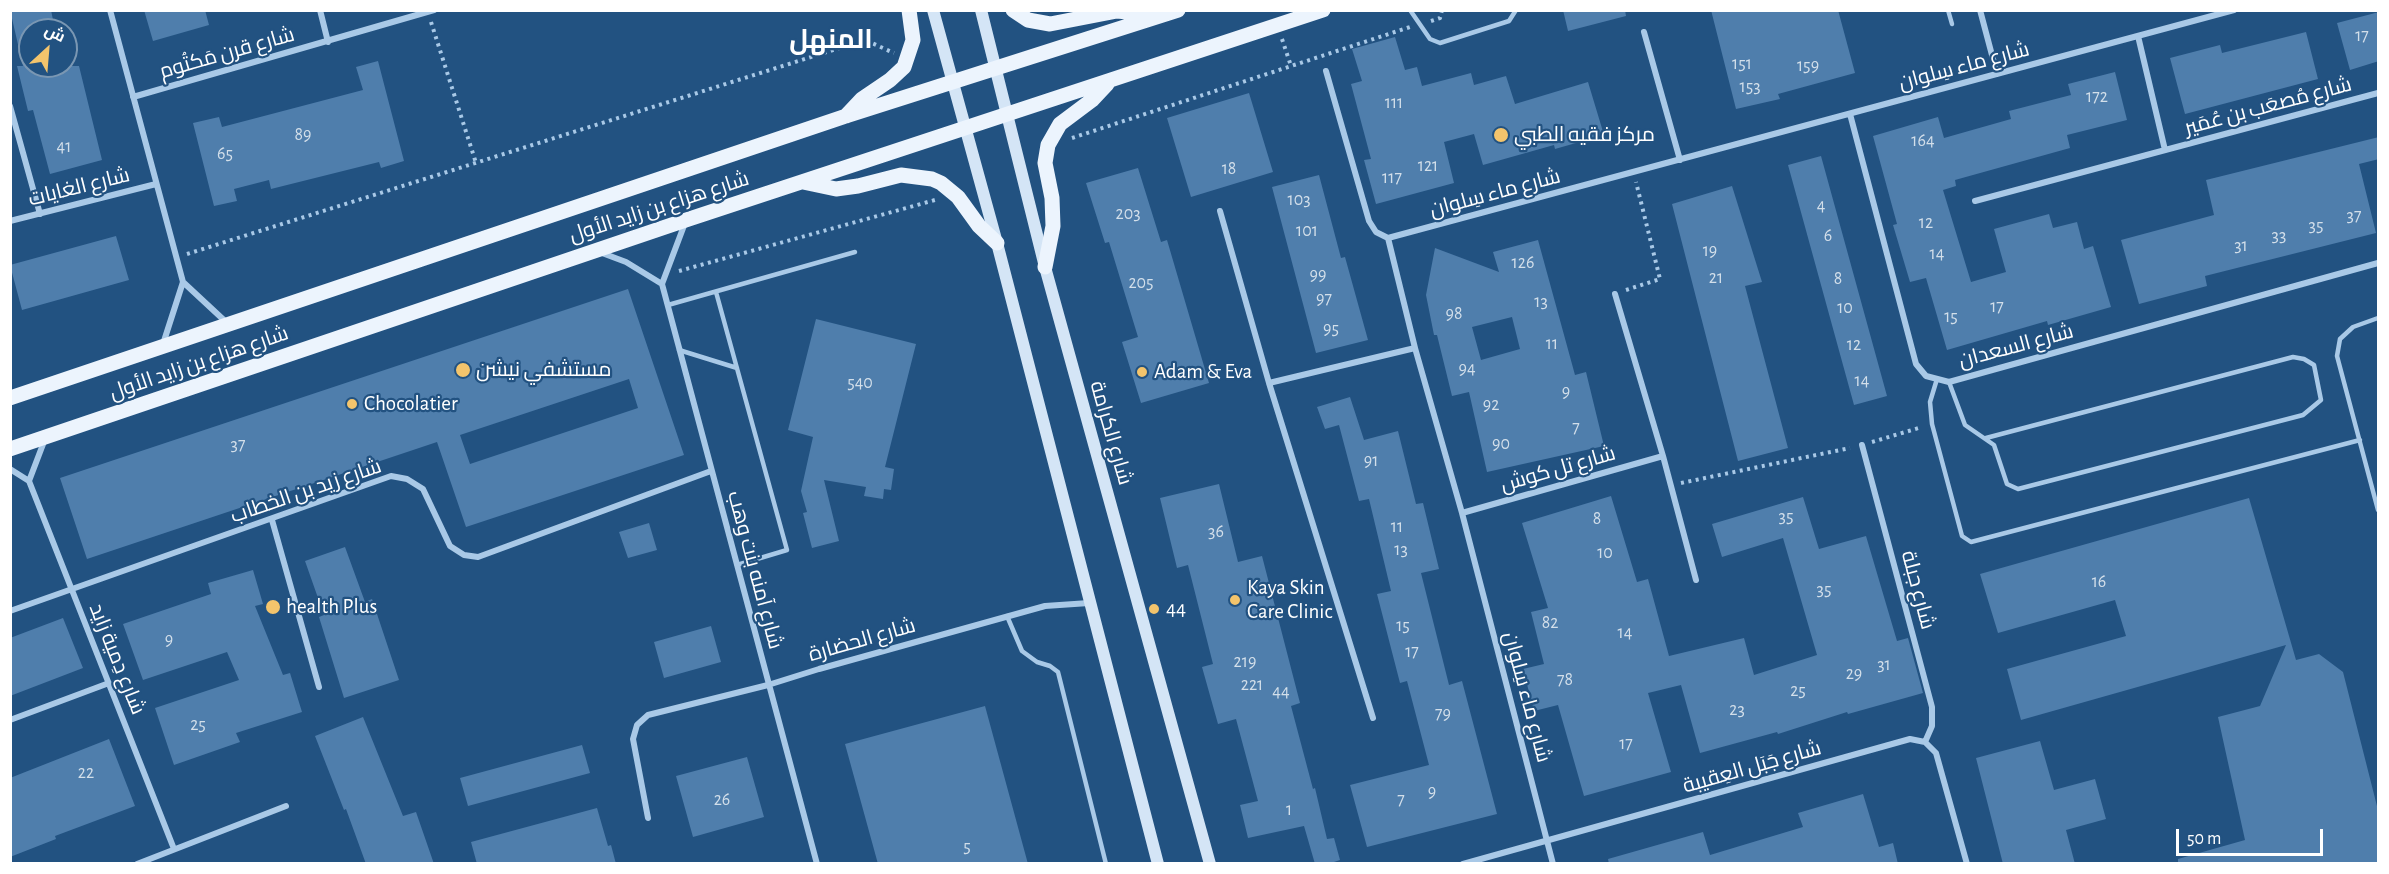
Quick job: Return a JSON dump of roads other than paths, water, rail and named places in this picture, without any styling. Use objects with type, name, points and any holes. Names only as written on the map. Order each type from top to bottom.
[{"type":"main road","points":[[846,116],[862,99],[898,74],[908,60],[913,40],[909,10]]},
{"type":"main road","points":[[933,10],[997,243],[1158,864]]},
{"type":"main road","name":"شارع الكرامة","points":[[981,10],[1045,267],[1210,864]]},
{"type":"main road","points":[[1013,10],[1028,20],[1050,24],[1117,11],[1163,16]]},
{"type":"main road","name":"شارع هزاع بن زايد الأول","points":[[10,398],[846,116],[1178,10]]},
{"type":"main road","name":"شارع هزاع بن زايد الأول","points":[[10,449],[596,250],[1323,10]]},
{"type":"main road","points":[[1045,267],[1053,226],[1052,198],[1046,163],[1051,137],[1060,124],[1092,100],[1109,81]]},
{"type":"main road","points":[[803,182],[825,188],[847,189],[890,177],[911,175],[941,183],[958,197],[979,226],[997,243]]},
{"type":"street","points":[[110,10],[183,282],[229,325]]},
{"type":"street","points":[[320,10],[328,42]]},
{"type":"street","points":[[1980,10],[1997,74]]},
{"type":"street","name":"شارع ماء سِلوان","points":[[1553,864],[1462,513],[1415,348],[1388,238],[2234,10]]},
{"type":"street","name":"شارع قرن مَكتُوم","points":[[132,97],[431,11]]},
{"type":"street","points":[[1644,32],[1680,160]]},
{"type":"street","name":"شارع مُصعَب بن عُمَير","points":[[2138,36],[2165,150]]},
{"type":"street","points":[[1326,70],[1369,221],[1376,232],[1388,238]]},
{"type":"street","name":"شارع مُصعَب بن عُمَير","points":[[1975,201],[2379,93]]},
{"type":"street","points":[[10,106],[40,214]]},
{"type":"street","name":"شارع السعدان","points":[[1850,114],[1916,364],[1926,376],[1949,381],[2379,263]]},
{"type":"street","name":"شارع الغايات","points":[[10,222],[156,184]]},
{"type":"street","points":[[1220,211],[1269,383],[1373,718]]},
{"type":"street","points":[[596,250],[626,262],[662,284],[686,220]]},
{"type":"street","points":[[162,347],[183,282]]},
{"type":"street","name":"شارع آمنه بنت وهب","points":[[662,284],[817,864]]},
{"type":"street","points":[[1615,294],[1664,456],[1696,580]]},
{"type":"street","points":[[1269,383],[1415,348]]},
{"type":"street","points":[[10,469],[29,481],[46,437]]},
{"type":"street","name":"شارع جبلة","points":[[1862,445],[1932,707],[1932,726],[1925,742]]},
{"type":"street","name":"شارع تل كوش","points":[[1462,513],[1664,456]]},
{"type":"street","name":"شارع زيد بن الخطاب","points":[[10,611],[391,476],[407,479],[423,489],[450,546],[464,555],[478,557],[711,471]]},
{"type":"street","name":"شارع دِمية زايد","points":[[29,481],[174,849]]},
{"type":"street","points":[[272,520],[319,687]]},
{"type":"street","name":"شارع الحضارة","points":[[648,818],[633,739],[637,724],[648,715],[768,685],[1045,606],[1089,603]]},
{"type":"street","points":[[10,720],[109,683]]},
{"type":"street","name":"شارع جَبَل العِقيبة","points":[[1462,864],[1910,739],[1925,742]]},
{"type":"street","points":[[1925,742],[1936,753],[1967,864]]},
{"type":"street","points":[[137,864],[286,806]]},
{"type":"lane","points":[[1410,10],[1430,39],[1440,43],[1509,21],[1516,10]]},
{"type":"lane","points":[[1948,10],[1952,24]]},
{"type":"lane","points":[[668,305],[855,252]]},
{"type":"lane","points":[[716,292],[787,550],[737,565]]},
{"type":"lane","points":[[2379,318],[2353,327],[2340,339],[2337,356],[2379,510]]},
{"type":"lane","points":[[680,350],[737,368]]},
{"type":"lane","points":[[1949,381],[1965,425],[1994,445],[2007,484],[2018,489],[2303,415],[2321,400],[2314,365],[2304,359],[2293,357],[1986,438]]},
{"type":"lane","points":[[1937,379],[1930,402],[1932,424],[1962,536],[1971,542],[2360,440]]},
{"type":"lane","points":[[1007,616],[1022,651],[1037,662],[1050,666],[1058,672],[1106,864]]},
{"type":"place","name":"مركز فقيه الطبي","points":[[1501,135]]},
{"type":"place","name":"مستشفي نيشن","points":[[463,370]]},
{"type":"place","name":"Adam & Eva","points":[[1142,372]]},
{"type":"place","name":"Chocolatier","points":[[352,404]]},
{"type":"place","name":"Kaya Skin Care Clinic","points":[[1235,600]]},
{"type":"place","name":"health Plus","points":[[273,607]]},
{"type":"place","name":"44","points":[[1154,609]]},
{"type":"district","name":"المنهل","points":[[831,40]]}]
